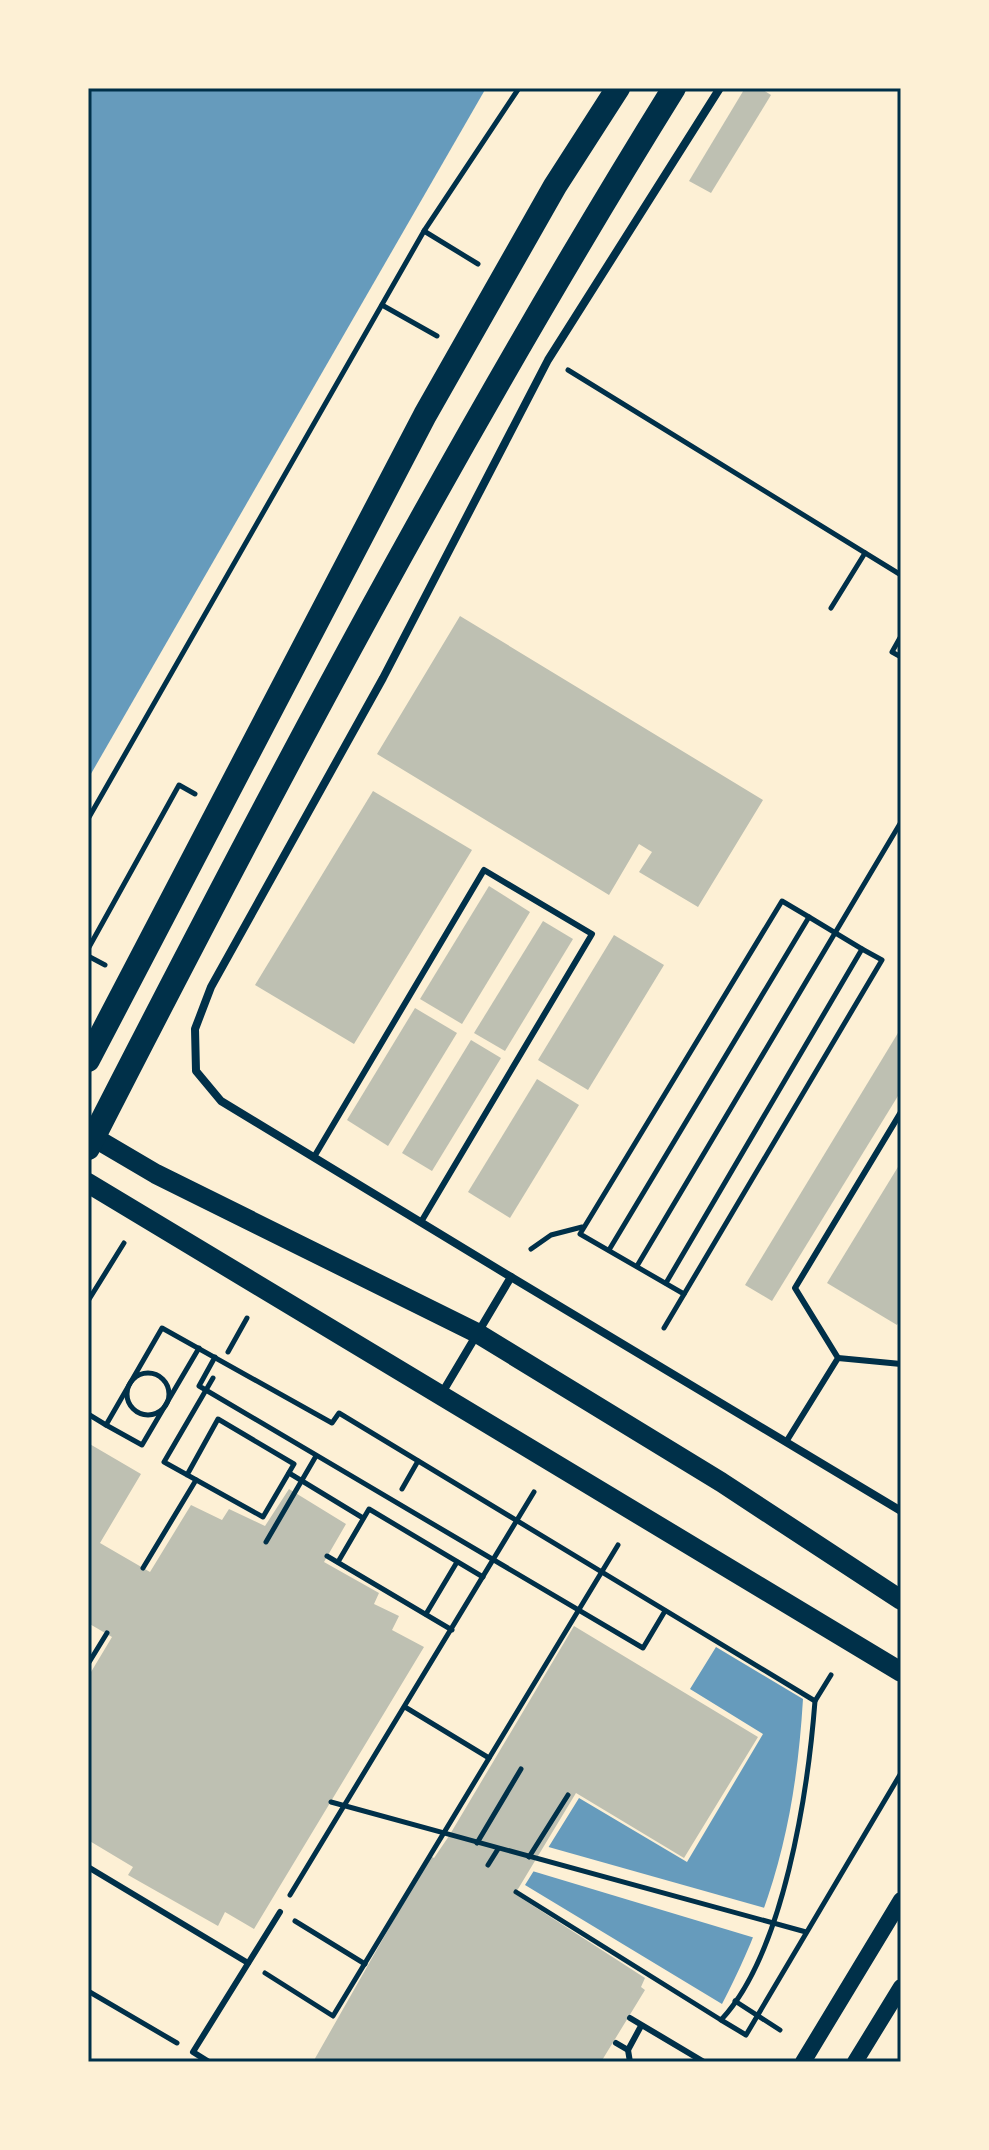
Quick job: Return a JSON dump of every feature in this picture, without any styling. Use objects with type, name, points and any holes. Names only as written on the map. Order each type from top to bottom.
[{"type":"highway","points":[[88,1060],[425,415],[555,186],[618,88]]},
{"type":"highway","points":[[88,1148],[235,862],[466,437],[574,248],[674,88]]},
{"type":"main road","points":[[88,1134],[156,1174],[477,1333],[721,1482],[901,1600]]},
{"type":"main road","points":[[88,1183],[442,1393],[901,1672]]},
{"type":"main road","points":[[803,2062],[901,1900]]},
{"type":"main road","points":[[855,2062],[901,1987]]},
{"type":"street","points":[[720,88],[548,360],[383,678],[211,987],[195,1029],[196,1071],[221,1101],[901,1511]]},
{"type":"street","points":[[442,1393],[511,1277]]},
{"type":"lane","points":[[314,1157],[484,870],[592,934],[421,1222]]},
{"type":"lane","points":[[838,1358],[795,1288],[901,1112]]},
{"type":"lane","points":[[838,1358],[901,1364]]},
{"type":"lane","points":[[786,1442],[838,1358]]},
{"type":"lane","points":[[88,1867],[248,1963]]},
{"type":"lane","points":[[209,2062],[193,2052],[280,1912]]},
{"type":"lane","points":[[630,2018],[704,2062]]},
{"type":"lane","points":[[630,2062],[628,2050],[641,2026]]},
{"type":"lane","points":[[616,2043],[628,2050]]},
{"type":"path","points":[[88,819],[424,231],[519,88]]},
{"type":"path","points":[[424,231],[479,265]]},
{"type":"path","points":[[382,305],[449,343]]},
{"type":"path","points":[[548,360],[901,575]]},
{"type":"path","points":[[831,608],[865,553]]},
{"type":"path","points":[[901,636],[892,652],[901,657]]},
{"type":"path","points":[[88,949],[179,785],[206,800]]},
{"type":"path","points":[[637,1266],[901,822]]},
{"type":"path","points":[[664,1328],[882,960],[782,901],[580,1234],[684,1294]]},
{"type":"path","points":[[609,1250],[809,917]]},
{"type":"path","points":[[666,1283],[862,949]]},
{"type":"path","points":[[531,1249],[551,1235],[583,1227]]},
{"type":"path","points":[[88,1301],[124,1243]]},
{"type":"path","points":[[228,1352],[247,1318]]},
{"type":"path","points":[[106,1425],[162,1328],[332,1423],[339,1413],[815,1701]]},
{"type":"path","points":[[88,1414],[142,1445],[199,1348]]},
{"type":"path","points":[[215,1357],[199,1386],[643,1648],[665,1611]]},
{"type":"path","points":[[128,1388],[130,1406],[142,1415],[156,1414],[166,1405],[169,1392],[159,1376],[146,1372],[133,1378]]},
{"type":"path","points":[[187,1475],[218,1419],[294,1464],[263,1517],[187,1475],[164,1462],[213,1378]]},
{"type":"path","points":[[266,1542],[316,1456]]},
{"type":"path","points":[[402,1489],[418,1461]]},
{"type":"path","points":[[289,1473],[364,1518]]},
{"type":"path","points":[[143,1568],[196,1480]]},
{"type":"path","points":[[365,1964],[280,1912],[534,1492]]},
{"type":"path","points":[[338,1562],[369,1509],[483,1578]]},
{"type":"path","points":[[248,1963],[333,2016],[618,1545]]},
{"type":"path","points":[[327,1556],[452,1630]]},
{"type":"path","points":[[426,1614],[457,1562]]},
{"type":"path","points":[[88,1664],[107,1633]]},
{"type":"path","points":[[721,2020],[735,2001],[772,1925],[799,1828],[815,1701],[831,1675]]},
{"type":"path","points":[[405,1707],[489,1758]]},
{"type":"path","points":[[476,1844],[521,1769]]},
{"type":"path","points":[[516,1892],[746,2035],[901,1773]]},
{"type":"path","points":[[529,1857],[568,1795]]},
{"type":"path","points":[[331,1802],[806,1932]]},
{"type":"path","points":[[488,1865],[498,1849]]},
{"type":"path","points":[[88,1991],[193,2052]]},
{"type":"path","points":[[735,2001],[780,2030]]},
{"type":"water","points":[[88,88],[486,88],[88,779]]},
{"type":"water","points":[[716,1647],[803,1699],[795,1781],[780,1857],[756,1930],[722,2004],[525,1885],[579,1798],[687,1862],[763,1734],[690,1689]]},
{"type":"pier","points":[[545,1846],[765,1908],[755,1938],[529,1870]]},
{"type":"building","points":[[745,88],[760,88],[771,95],[711,193],[689,181]]},
{"type":"building","points":[[460,616],[763,800],[698,907],[639,872],[652,852],[639,844],[609,895],[377,754]]},
{"type":"building","points":[[373,791],[472,850],[354,1044],[255,985]]},
{"type":"building","points":[[489,886],[530,912],[462,1024],[420,999]]},
{"type":"building","points":[[543,921],[573,939],[505,1051],[474,1033]]},
{"type":"building","points":[[614,935],[664,965],[588,1090],[538,1060]]},
{"type":"building","points":[[415,1008],[457,1033],[388,1146],[347,1120]]},
{"type":"building","points":[[901,1028],[901,1091],[772,1301],[745,1285]]},
{"type":"building","points":[[471,1040],[501,1058],[432,1171],[402,1153]]},
{"type":"building","points":[[537,1079],[579,1105],[510,1218],[468,1192]]},
{"type":"building","points":[[901,1162],[901,1318],[897,1325],[827,1283]]},
{"type":"building","points":[[88,1443],[141,1474],[100,1543],[150,1572],[191,1505],[222,1520],[229,1509],[265,1526],[289,1489],[346,1524],[324,1562],[379,1593],[374,1604],[399,1616],[392,1630],[424,1647],[254,1929],[225,1912],[218,1926],[128,1875],[133,1867],[88,1840],[88,1677],[112,1637],[88,1623]]},
{"type":"building","points":[[574,1626],[758,1737],[684,1858],[576,1793],[515,1894],[645,1978],[641,1987],[645,1990],[601,2062],[313,2062],[430,1856],[434,1858],[449,1836]]}]
